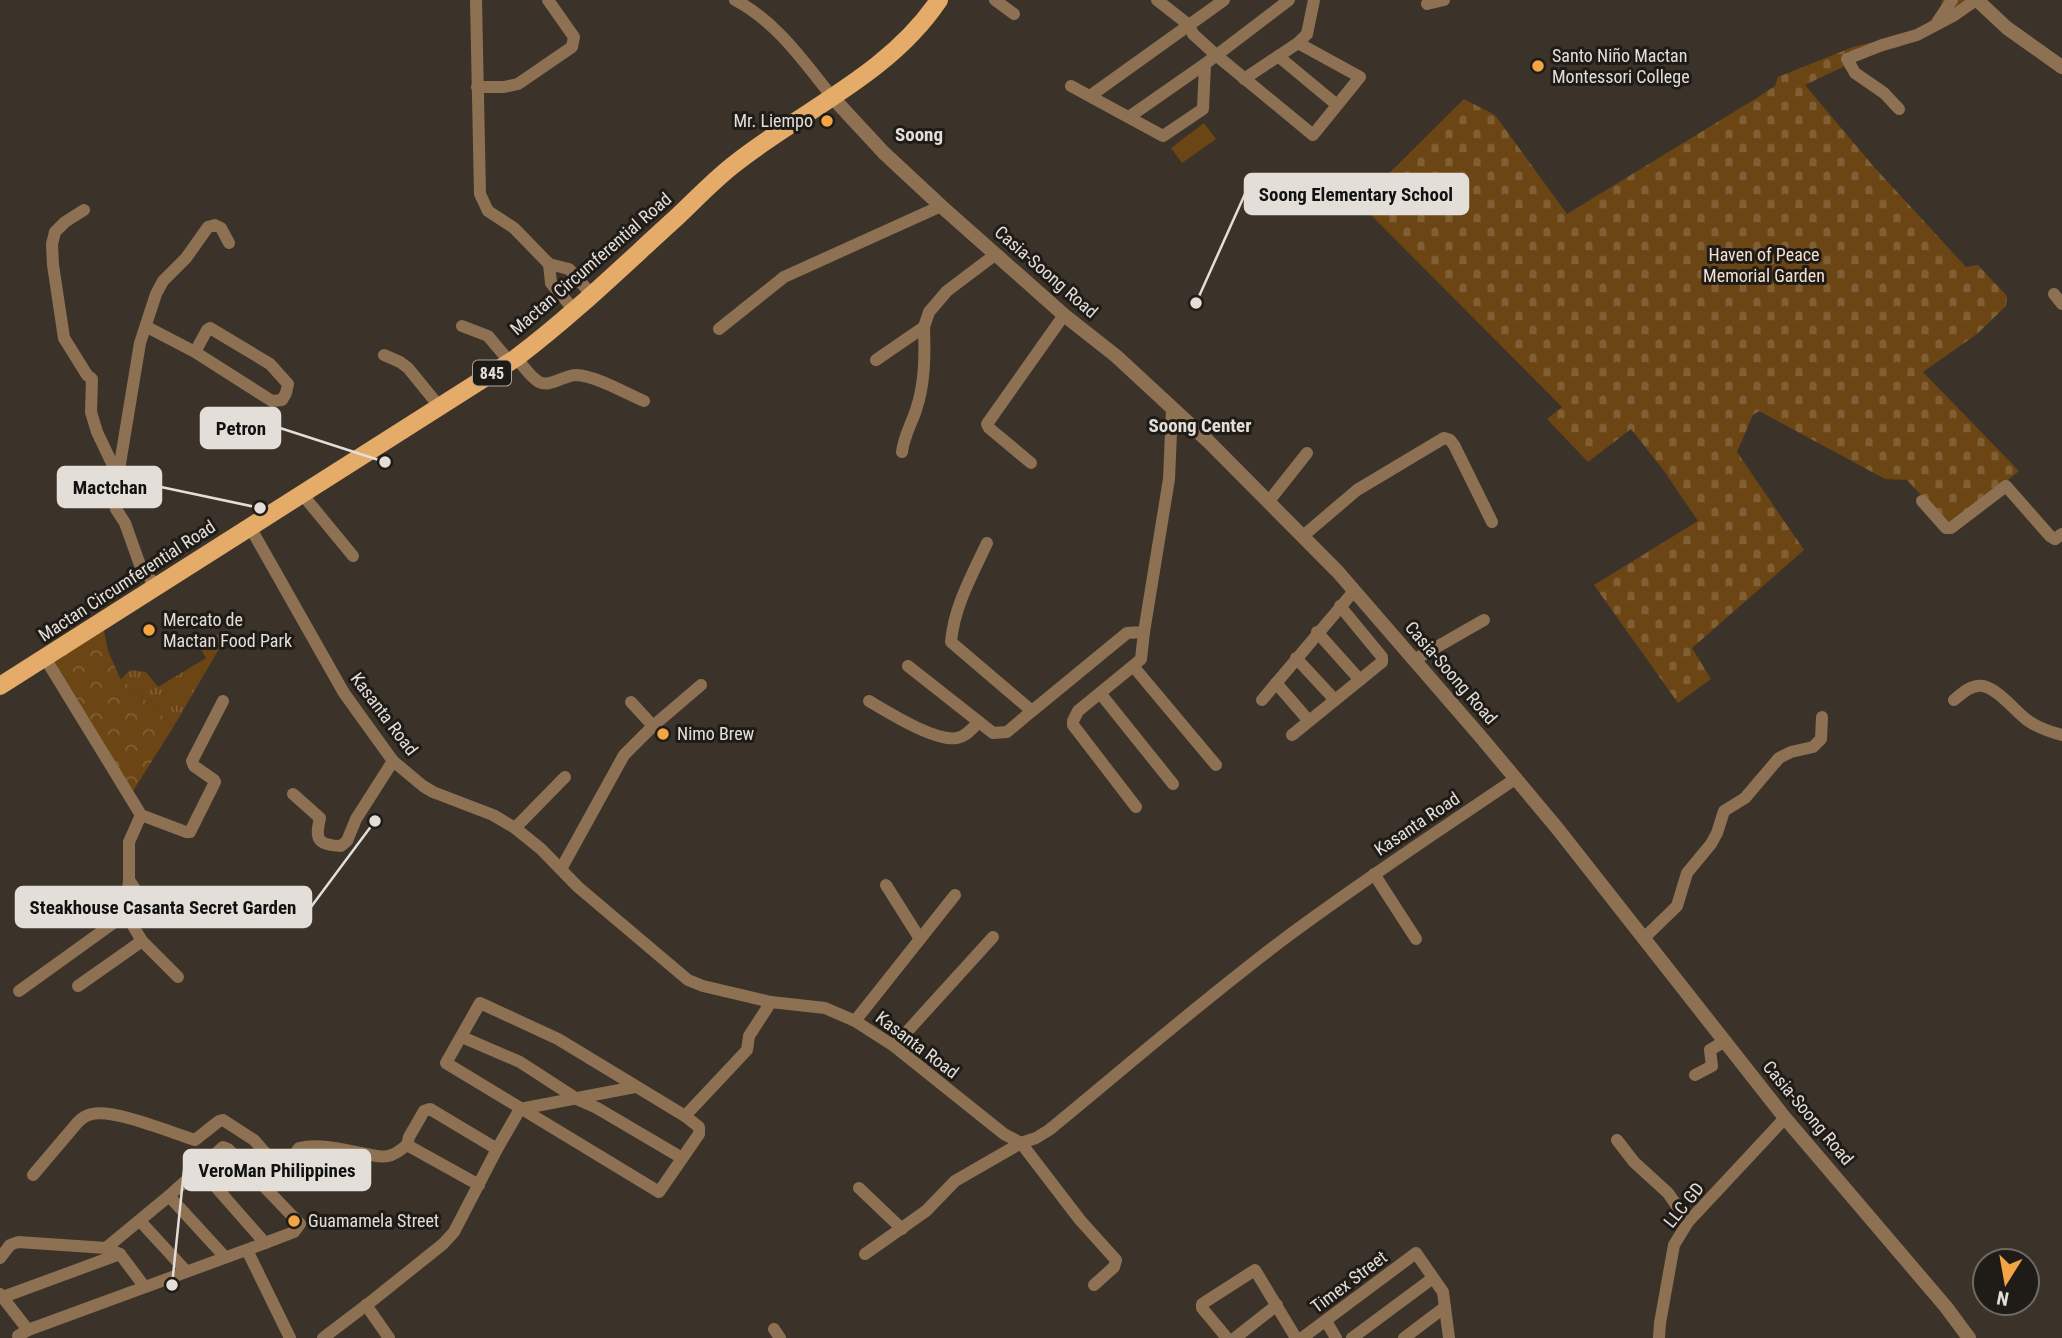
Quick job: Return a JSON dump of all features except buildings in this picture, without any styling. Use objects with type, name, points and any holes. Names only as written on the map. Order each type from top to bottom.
[{"type":"main road","name":"Mactan Circumferential Road","points":[[0,687],[513,360],[575,311],[731,166],[833,98],[887,57],[939,0]]},
{"type":"street","points":[[476,0],[480,194],[488,211],[514,228],[549,264],[569,269],[592,295]]},
{"type":"street","points":[[477,87],[518,84],[572,47],[573,37],[548,0]]},
{"type":"street","points":[[735,0],[770,24],[833,98]]},
{"type":"street","points":[[995,0],[1014,14]]},
{"type":"street","points":[[1157,0],[1189,25],[1193,34],[1216,55],[1312,135],[1360,77],[1298,43]]},
{"type":"street","points":[[1090,96],[1224,0]]},
{"type":"street","points":[[1129,117],[1289,0]]},
{"type":"street","points":[[1244,79],[1307,34],[1314,0]]},
{"type":"street","points":[[1427,4],[1444,0]]},
{"type":"street","points":[[1933,26],[1952,0]]},
{"type":"street","points":[[1899,109],[1884,93],[1855,73],[1847,59],[1917,35],[1977,0],[2007,28],[2062,67]]},
{"type":"street","points":[[1278,56],[1337,105]]},
{"type":"street","points":[[1071,86],[1163,136],[1203,109],[1205,64]]},
{"type":"street","name":"Casia-Soong Road","points":[[833,98],[884,153],[941,206],[1064,315],[1115,356],[1209,442],[1354,591],[1557,828],[1785,1118],[1946,1307],[1969,1338]]},
{"type":"street","points":[[719,330],[784,276],[941,206]]},
{"type":"street","points":[[84,210],[55,232],[52,244],[53,265],[64,338],[92,379],[91,412],[97,432],[118,476]]},
{"type":"street","points":[[156,588],[141,565],[114,500],[140,343],[159,288],[208,228],[215,225],[221,228],[229,243]]},
{"type":"street","points":[[902,452],[903,441],[922,389],[924,327],[929,312],[947,291],[996,254]]},
{"type":"street","points":[[549,264],[551,283],[575,311]]},
{"type":"street","points":[[1031,463],[987,424],[1064,315]]},
{"type":"street","points":[[462,326],[488,336],[542,384],[578,375],[644,401]]},
{"type":"street","points":[[147,327],[195,352],[272,401],[282,400],[286,393],[288,384],[270,364],[210,328],[206,330],[195,352]]},
{"type":"street","points":[[876,360],[924,327]]},
{"type":"street","points":[[384,355],[408,368],[439,406]]},
{"type":"street","points":[[1136,807],[1073,725],[1073,717],[1141,659],[1169,479],[1172,409]]},
{"type":"street","points":[[1303,536],[1357,490],[1444,438],[1454,445],[1492,522]]},
{"type":"street","points":[[1269,501],[1307,453]]},
{"type":"street","points":[[1922,500],[1946,528],[1951,528],[2006,486],[2050,536],[2055,539],[2062,534]]},
{"type":"street","points":[[302,494],[353,556]]},
{"type":"street","name":"Kasanta Road","points":[[250,527],[344,693],[393,761],[433,792],[493,815],[515,828],[581,889],[688,980],[771,1002],[825,1008],[856,1021],[894,1045],[997,1128],[1021,1143],[1049,1130],[1132,1059],[1283,940],[1374,874],[1515,779]]},
{"type":"street","points":[[987,544],[963,594],[952,627],[951,642],[1032,711]]},
{"type":"street","points":[[1262,700],[1354,591]]},
{"type":"street","points":[[1292,735],[1380,665],[1382,657],[1340,606]]},
{"type":"street","points":[[1414,660],[1484,620]]},
{"type":"street","points":[[908,666],[993,733],[1007,732],[1127,633],[1144,632]]},
{"type":"street","points":[[1317,632],[1360,680]]},
{"type":"street","points":[[45,658],[141,815],[186,832],[192,829],[197,814],[215,782],[194,766],[192,761],[223,701]]},
{"type":"street","points":[[1296,658],[1335,700]]},
{"type":"street","points":[[1133,666],[1216,765]]},
{"type":"street","points":[[1276,683],[1309,721]]},
{"type":"street","points":[[561,869],[624,754],[701,685]]},
{"type":"street","points":[[1954,700],[1964,691],[1984,686],[2028,721],[2062,735]]},
{"type":"street","points":[[1100,693],[1173,784]]},
{"type":"street","points":[[869,701],[930,733],[952,739],[965,736],[979,722]]},
{"type":"street","points":[[631,702],[653,726]]},
{"type":"street","points":[[1644,938],[1680,902],[1687,873],[1711,844],[1724,811],[1745,798],[1779,758],[1791,751],[1813,747],[1821,739],[1822,717]]},
{"type":"street","points":[[293,794],[320,818],[316,831],[319,839],[326,844],[341,846],[347,841],[356,819],[393,761]]},
{"type":"street","points":[[515,828],[565,777]]},
{"type":"street","points":[[141,815],[129,842],[127,914],[142,941],[178,977]]},
{"type":"street","points":[[1374,874],[1416,939]]},
{"type":"street","points":[[129,880],[150,913],[156,917],[210,912],[217,914],[220,920]]},
{"type":"street","points":[[886,885],[920,939]]},
{"type":"street","points":[[856,1021],[955,895]]},
{"type":"street","points":[[19,991],[127,914]]},
{"type":"street","points":[[894,1045],[993,937]]},
{"type":"street","points":[[78,986],[142,941]]},
{"type":"street","points":[[685,1116],[747,1050],[749,1036],[771,1002]]},
{"type":"street","points":[[482,1003],[558,1040],[635,1087],[685,1116],[699,1128],[699,1134],[659,1192],[446,1063],[478,1004],[482,1003]]},
{"type":"street","points":[[462,1037],[520,1062],[682,1158]]},
{"type":"street","points":[[1695,1075],[1712,1066],[1710,1050],[1725,1041]]},
{"type":"street","points":[[323,1338],[443,1244],[454,1232],[520,1109],[635,1087]]},
{"type":"street","points":[[33,1175],[78,1122],[93,1113],[112,1114],[195,1140],[223,1120],[254,1140],[276,1165],[281,1167],[288,1163],[299,1148],[306,1146],[389,1156],[407,1145],[409,1137],[427,1109],[497,1149]]},
{"type":"street","name":"LLC GD","points":[[1659,1338],[1674,1245],[1688,1222],[1785,1118]]},
{"type":"street","points":[[1617,1140],[1634,1162],[1668,1193],[1688,1222]]},
{"type":"street","points":[[865,1254],[926,1211],[955,1181],[1021,1143],[1080,1220],[1116,1260],[1114,1267],[1094,1285]]},
{"type":"street","points":[[407,1145],[479,1185]]},
{"type":"street","points":[[106,1248],[223,1147],[228,1149],[300,1224],[294,1231],[265,1243],[23,1333],[1,1296],[120,1254]]},
{"type":"street","points":[[200,1169],[265,1243]]},
{"type":"street","points":[[859,1188],[902,1228]]},
{"type":"street","points":[[169,1196],[225,1257]]},
{"type":"street","points":[[140,1221],[186,1271]]},
{"type":"street","points":[[0,1258],[14,1242],[106,1248],[120,1254],[145,1286]]},
{"type":"street","points":[[247,1250],[290,1338]]},
{"type":"street","name":"Timex Street","points":[[1303,1338],[1416,1253],[1433,1278]]},
{"type":"street","points":[[1227,1338],[1202,1308],[1202,1304],[1255,1269],[1296,1338]]},
{"type":"street","points":[[1352,1338],[1433,1278],[1443,1292],[1449,1338]]},
{"type":"street","points":[[1234,1338],[1277,1305]]},
{"type":"street","points":[[366,1306],[389,1338]]},
{"type":"street","points":[[1404,1338],[1445,1307]]},
{"type":"street","points":[[1326,1321],[1336,1338]]},
{"type":"green space","name":"Haven of Peace Memorial Garden","points":[[1942,0],[1969,0],[1907,44],[1860,59],[1805,85],[1874,167],[1966,267],[1978,265],[2007,296],[2006,306],[1977,334],[1923,372],[2019,471],[1950,526],[1907,480],[1885,479],[1759,411],[1753,415],[1737,452],[1804,550],[1692,648],[1711,679],[1678,703],[1594,585],[1698,521],[1631,429],[1588,462],[1547,419],[1562,407],[1359,203],[1464,99],[1495,115],[1567,214],[1755,99],[1775,86],[1778,77],[1853,47],[1922,30],[1941,8]]},
{"type":"green space","points":[[1204,123],[1216,139],[1182,163],[1171,148]]},
{"type":"green space","points":[[103,626],[108,651],[120,678],[174,726],[133,791],[50,661]]},
{"type":"green space","points":[[230,630],[174,726],[121,679],[130,670],[146,672],[158,687],[206,658],[197,642]]},
{"type":"place","name":"Santo Niño Mactan Montessori College","points":[[1538,66]]},
{"type":"place","name":"Mr. Liempo","points":[[827,121]]},
{"type":"place","name":"Soong Elementary School","points":[[1196,303]]},
{"type":"place","name":"Petron","points":[[385,462]]},
{"type":"place","name":"Mactchan","points":[[260,508]]},
{"type":"place","name":"Mercato de Mactan Food Park","points":[[149,630]]},
{"type":"place","name":"Nimo Brew","points":[[663,734]]},
{"type":"place","name":"Steakhouse Casanta Secret Garden","points":[[375,821]]},
{"type":"place","name":"Guamamela Street","points":[[294,1221]]},
{"type":"place","name":"VeroMan Philippines","points":[[172,1285]]},
{"type":"district","name":"Soong","points":[[919,134]]},
{"type":"district","name":"Soong Center","points":[[1200,425]]}]
